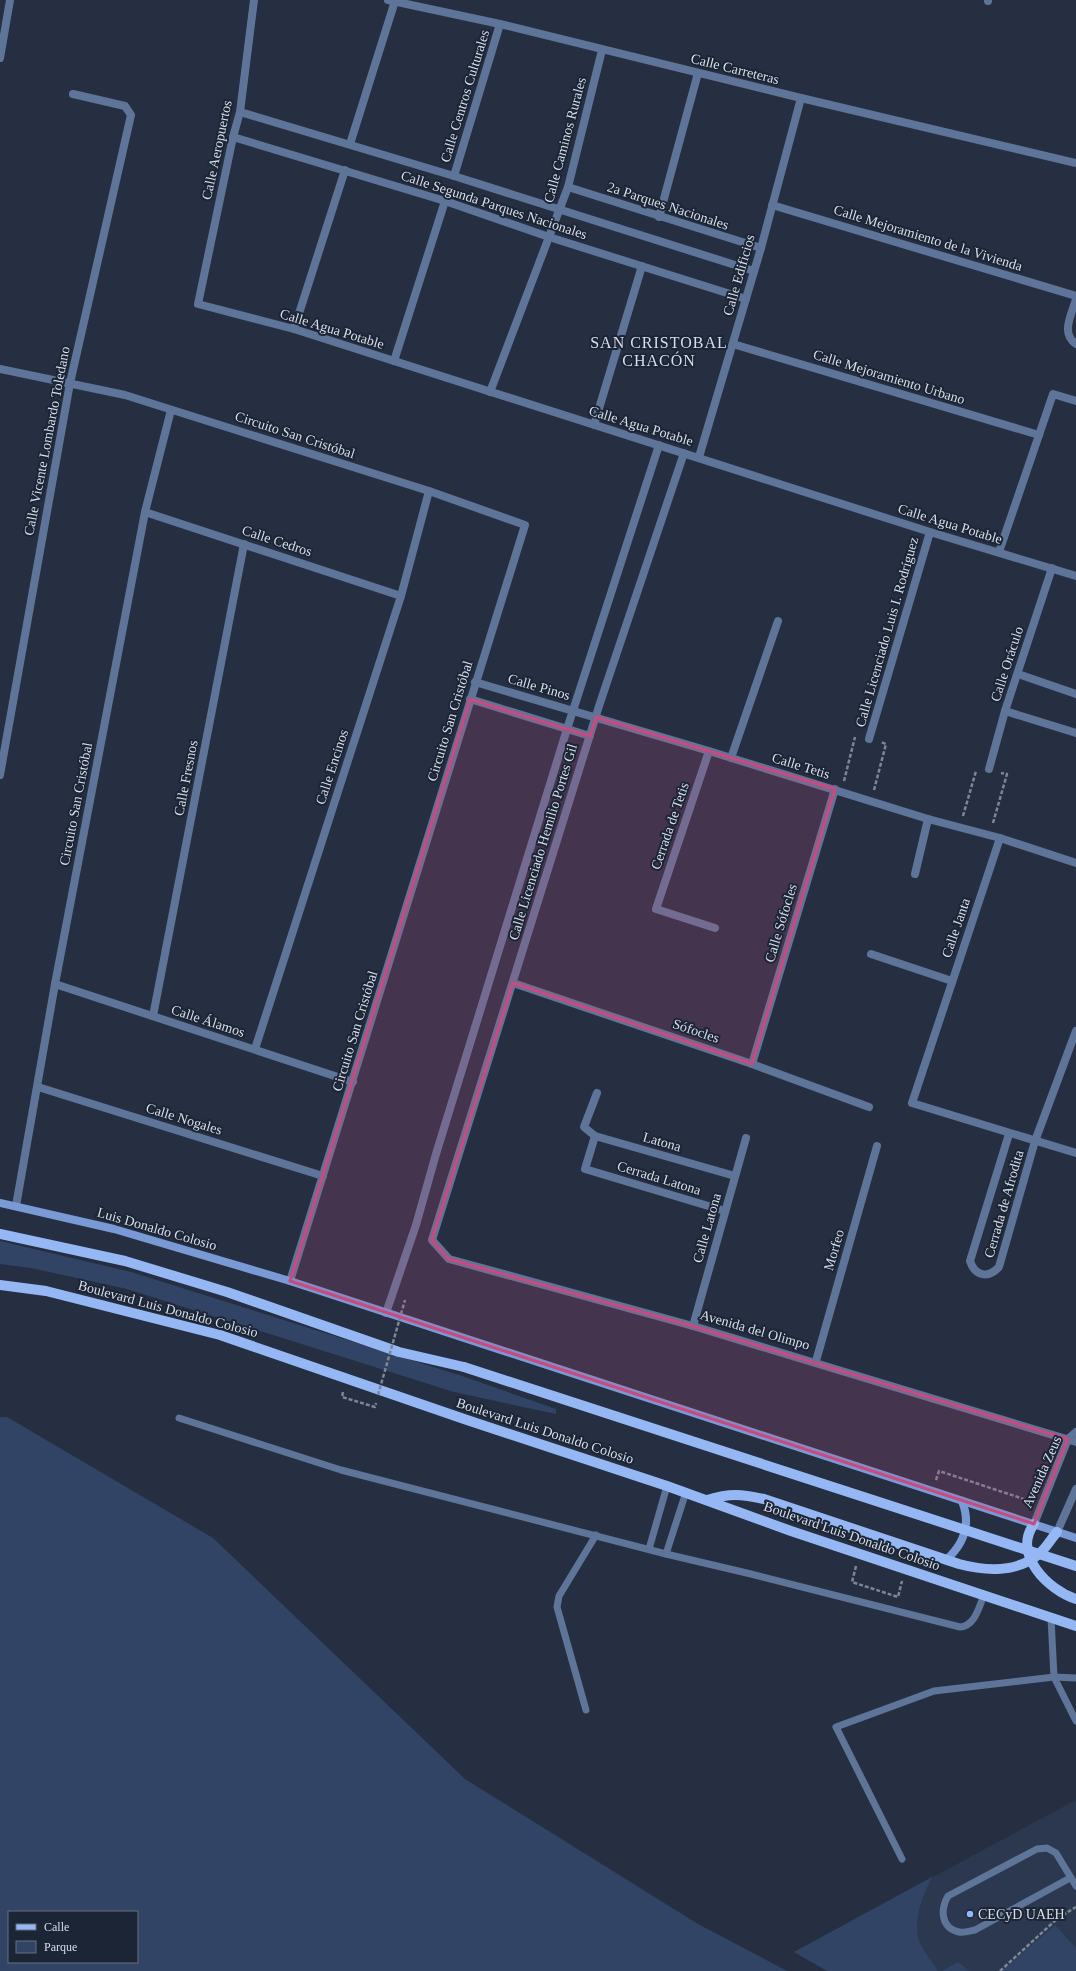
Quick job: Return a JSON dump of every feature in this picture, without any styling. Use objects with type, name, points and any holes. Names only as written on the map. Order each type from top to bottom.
[{"type":"main road","name":"Boulevard Luis Donaldo Colosio","points":[[0,1234],[125,1261],[227,1292],[399,1352],[464,1367],[1076,1566]]},
{"type":"main road","name":"Boulevard Luis Donaldo Colosio","points":[[0,1285],[46,1291],[220,1336],[467,1420],[686,1492],[791,1531],[1076,1626]]},
{"type":"main road","points":[[707,1500],[727,1494],[747,1495],[764,1499],[969,1567],[991,1569],[1011,1567],[1032,1559],[1040,1553],[1057,1532]]},
{"type":"main road","points":[[1034,1524],[1028,1531],[1027,1546],[1035,1567],[1048,1582],[1063,1594],[1076,1599]]},
{"type":"street","points":[[0,58],[10,0]]},
{"type":"street","name":"Calle Aeropuertos","points":[[198,304],[233,137],[240,112],[254,0]]},
{"type":"street","points":[[350,144],[392,1]]},
{"type":"street","name":"Calle Carreteras","points":[[392,1],[500,24],[602,50],[1076,163]]},
{"type":"street","name":"Calle Centros Culturales","points":[[454,176],[500,24]]},
{"type":"street","name":"Calle Caminos Rurales","points":[[490,392],[568,187],[602,50]]},
{"type":"street","points":[[659,217],[698,73]]},
{"type":"street","name":"Calle Vicente Lombardo Toledano","points":[[0,775],[70,383],[131,115],[124,106],[73,94]]},
{"type":"street","name":"Calle Edificios","points":[[699,457],[761,248],[802,98]]},
{"type":"street","name":"Calle Segunda Parques Nacionales","points":[[240,112],[454,176],[754,271]]},
{"type":"street","name":"Calle Segunda Parques Nacionales","points":[[233,137],[445,201],[549,237],[746,299]]},
{"type":"street","points":[[294,329],[345,170]]},
{"type":"street","name":"2a Parques Nacionales","points":[[568,187],[761,248]]},
{"type":"street","points":[[394,361],[445,201]]},
{"type":"street","name":"Calle Mejoramiento de la Vivienda","points":[[772,205],[1076,296]]},
{"type":"street","points":[[594,425],[642,266]]},
{"type":"street","points":[[1076,299],[1067,331],[1070,340],[1076,344]]},
{"type":"street","name":"Calle Agua Potable","points":[[198,304],[294,329],[699,457],[930,532],[1076,576]]},
{"type":"street","name":"Calle Mejoramiento Urbano","points":[[733,344],[1039,435]]},
{"type":"street","name":"Circuito San Cristóbal","points":[[0,369],[125,395],[428,491],[525,525],[290,1281]]},
{"type":"street","points":[[999,552],[1053,394],[1076,401]]},
{"type":"street","name":"Circuito San Cristóbal","points":[[16,1206],[55,984],[145,512],[171,410]]},
{"type":"street","points":[[386,1313],[416,1225],[438,1146],[567,729],[659,445]]},
{"type":"street","name":"Calle Licenciado Hemilio Portes Gil","points":[[432,1240],[596,717],[684,453]]},
{"type":"street","name":"Calle Encinos","points":[[255,1050],[401,596],[428,491]]},
{"type":"street","name":"Calle Cedros","points":[[145,512],[401,596]]},
{"type":"street","name":"Calle Licenciado Luis I. Rodríguez","points":[[869,739],[930,532]]},
{"type":"street","name":"Calle Fresnos","points":[[153,1016],[244,544]]},
{"type":"street","name":"Calle Oráculo","points":[[988,769],[1005,711],[1052,568]]},
{"type":"street","points":[[731,758],[778,621]]},
{"type":"street","points":[[1018,674],[1076,694]]},
{"type":"street","name":"Calle Pinos","points":[[475,682],[596,717]]},
{"type":"street","points":[[470,699],[590,736]]},
{"type":"street","points":[[1005,711],[1076,733]]},
{"type":"street","name":"Calle Tetis","points":[[596,717],[838,790],[928,820],[1000,838]]},
{"type":"street","name":"Cerrada de Tetis","points":[[709,751],[656,908],[715,928]]},
{"type":"street","name":"Calle Sófocles","points":[[752,1064],[838,790]]},
{"type":"street","points":[[915,874],[928,820]]},
{"type":"street","points":[[1000,838],[1076,863]]},
{"type":"street","name":"Calle Janta","points":[[1000,838],[912,1103],[1009,1134]]},
{"type":"street","points":[[871,954],[952,981]]},
{"type":"street","name":"Sófocles","points":[[513,983],[752,1064],[869,1107]]},
{"type":"street","name":"Calle Álamos","points":[[55,984],[353,1082]]},
{"type":"street","name":"Cerrada de Afrodita","points":[[1009,1134],[970,1261],[973,1268],[978,1273],[986,1275],[993,1273],[999,1267],[1035,1141],[1076,1031]]},
{"type":"street","name":"Calle Nogales","points":[[38,1087],[323,1176]]},
{"type":"street","name":"Latona","points":[[597,1093],[584,1127],[595,1136],[735,1176]]},
{"type":"street","points":[[1009,1134],[1076,1153]]},
{"type":"street","name":"Cerrada Latona","points":[[595,1136],[585,1169],[725,1211]]},
{"type":"street","name":"Calle Latona","points":[[693,1326],[746,1138]]},
{"type":"street","name":"Morfeo","points":[[816,1361],[877,1146]]},
{"type":"street","name":"Luis Donaldo Colosio","points":[[0,1203],[114,1229],[290,1281],[1076,1538]]},
{"type":"street","name":"Avenida del Olimpo","points":[[432,1240],[449,1259],[816,1361],[1072,1440]]},
{"type":"street","name":"Avenida Zeus","points":[[1034,1524],[1076,1432]]},
{"type":"street","points":[[1057,1532],[1076,1489]]},
{"type":"street","points":[[946,1560],[960,1544],[964,1535],[966,1518],[962,1501]]},
{"type":"lane","points":[[179,1418],[341,1470],[960,1628],[966,1627],[973,1621],[984,1595]]},
{"type":"lane","points":[[648,1549],[667,1486]]},
{"type":"lane","points":[[666,1554],[686,1492]]},
{"type":"lane","points":[[586,1710],[557,1607],[559,1596],[596,1535]]},
{"type":"lane","points":[[1052,1618],[1054,1677],[1076,1721]]},
{"type":"lane","points":[[902,1859],[836,1727],[934,1691],[1054,1677],[1076,1678]]},
{"type":"lane","points":[[1070,1878],[975,1930],[960,1933],[949,1928],[943,1918],[943,1905],[948,1896],[1036,1849],[1048,1848],[1056,1853],[1076,1886]]},
{"type":"path","points":[[838,790],[856,734],[886,744],[871,801]]},
{"type":"path","points":[[959,827],[977,766],[1007,774],[990,835]]},
{"type":"path","points":[[378,1395],[405,1300]]},
{"type":"path","points":[[342,1397],[375,1408]]},
{"type":"path","points":[[932,1491],[939,1471],[1017,1497]]},
{"type":"path","points":[[852,1582],[898,1597],[906,1569]]},
{"type":"path","points":[[1000,1971],[1058,1918],[1076,1907]]},
{"type":"highlighted area","points":[[470,699],[590,736],[596,717],[835,789],[752,1064],[513,983],[432,1240],[449,1259],[693,1326],[1068,1439],[1034,1524],[290,1281]]},
{"type":"shaded area","name":"CECyD UAEH","points":[[1076,1800],[1076,1971],[827,1971],[794,1952]]},
{"type":"green space","points":[[0,1241],[131,1272],[462,1376],[556,1409],[556,1414],[454,1392],[127,1289],[31,1268],[0,1264]]},
{"type":"green space","points":[[0,1417],[7,1417],[213,1538],[465,1779],[698,1924],[787,1971],[0,1971]]},
{"type":"green space","points":[[932,1877],[920,1906],[917,1929],[921,1945],[938,1971],[827,1971],[794,1952]]},
{"type":"green space","points":[[1055,1925],[1076,1948],[1076,1971],[1002,1971]]},
{"type":"green space","points":[[958,1962],[969,1971],[942,1971]]},
{"type":"place","name":"CECyD UAEH","points":[[970,1914]]},
{"type":"district","name":"SAN CRISTOBAL CHACÓN","points":[[659,351]]}]
